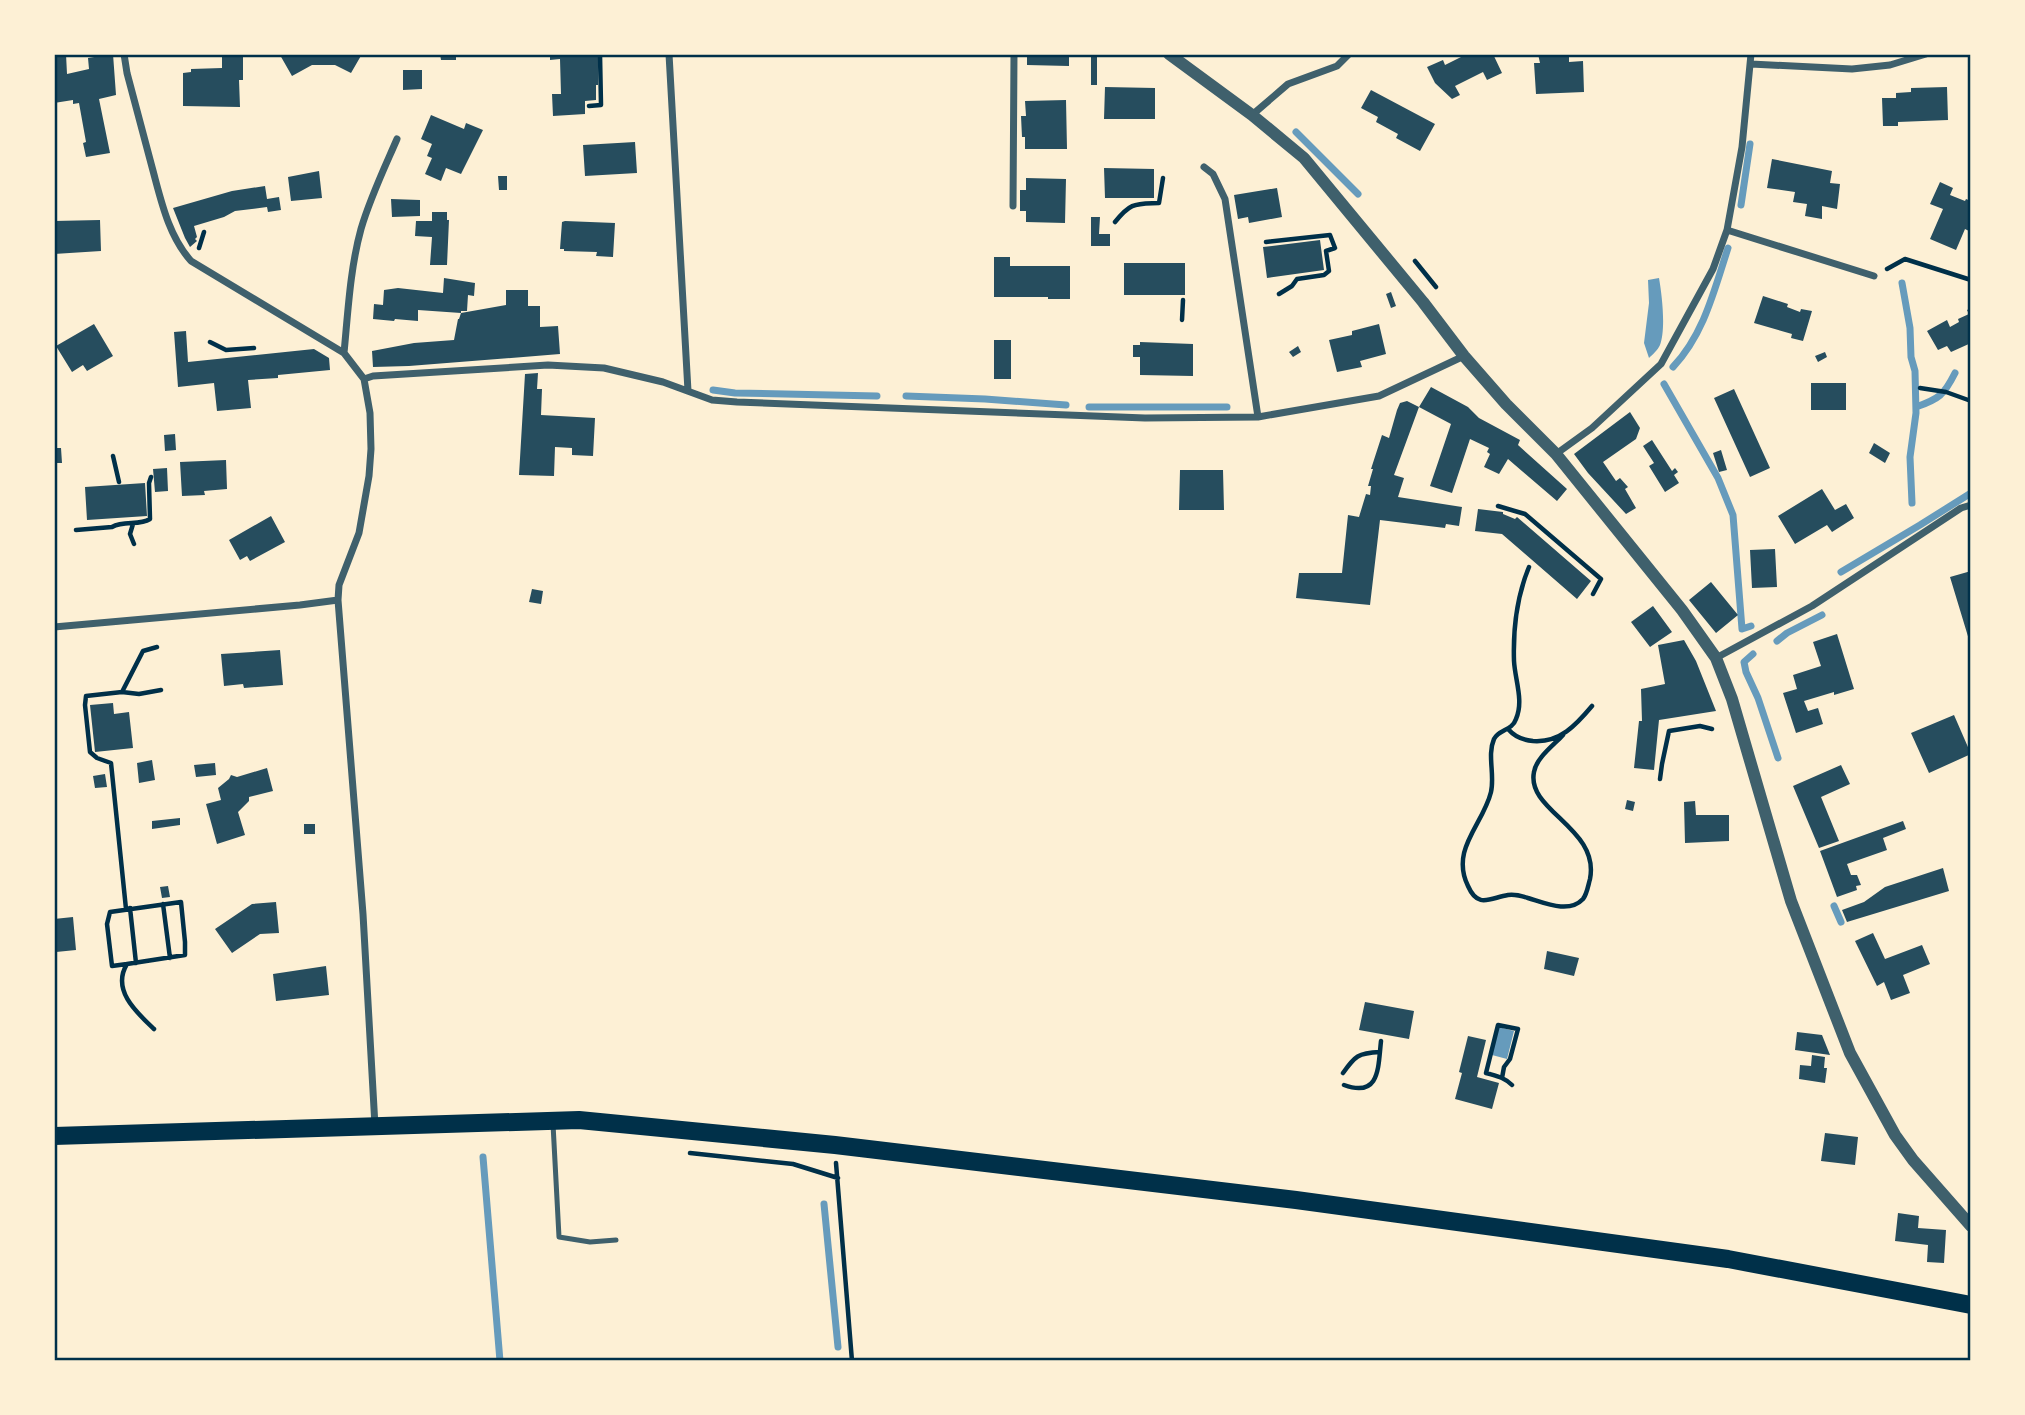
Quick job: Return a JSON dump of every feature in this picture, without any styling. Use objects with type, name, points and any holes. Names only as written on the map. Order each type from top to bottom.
[{"type":"main road","points":[[54,1136],[579,1120],[835,1145],[1296,1200],[1718,1257],[1971,1305]]},
{"type":"street","points":[[124,54],[160,194],[173,236],[183,252],[191,261],[344,353],[364,379],[370,413],[369,476],[359,533],[339,585],[338,600],[363,914],[375,1126]]},
{"type":"street","points":[[669,54],[688,391]]},
{"type":"street","points":[[1013,206],[1014,54]]},
{"type":"street","points":[[1169,54],[1252,115],[1304,158],[1464,356],[1506,404],[1556,454],[1682,610],[1716,658],[1736,713],[1790,901],[1850,1054],[1895,1135],[1913,1160],[1971,1226]]},
{"type":"street","points":[[1252,115],[1288,84],[1337,65],[1349,54]]},
{"type":"street","points":[[1556,454],[1592,428],[1661,364],[1713,270],[1727,230],[1742,147],[1751,54]]},
{"type":"street","points":[[1751,64],[1852,69],[1890,65],[1926,54]]},
{"type":"street","points":[[344,353],[360,231],[371,198],[397,139]]},
{"type":"street","points":[[1204,167],[1213,174],[1225,199],[1258,417]]},
{"type":"street","points":[[1727,230],[1874,276]]},
{"type":"street","points":[[364,379],[373,376],[548,365],[604,368],[663,382],[712,400],[1145,418],[1258,417],[1379,396],[1464,356]]},
{"type":"street","points":[[1716,658],[1812,606],[1961,508],[1971,505]]},
{"type":"street","points":[[54,627],[338,600]]},
{"type":"lane","points":[[553,1121],[559,1237],[590,1242],[616,1240]]},
{"type":"path","points":[[589,106],[601,105],[600,54]]},
{"type":"path","points":[[1115,222],[1122,212],[1133,204],[1159,203],[1163,178]]},
{"type":"path","points":[[1266,242],[1330,235],[1335,248],[1326,251],[1329,271],[1324,275],[1297,279],[1292,286],[1279,294]]},
{"type":"path","points":[[1874,276],[1905,259],[1971,280]]},
{"type":"path","points":[[1182,320],[1183,300]]},
{"type":"path","points":[[210,342],[226,350],[254,348]]},
{"type":"path","points":[[1920,388],[1946,392],[1971,401]]},
{"type":"path","points":[[113,456],[119,482]]},
{"type":"path","points":[[76,530],[144,523],[150,519],[150,477]]},
{"type":"path","points":[[1498,506],[1525,514],[1601,579],[1593,594]]},
{"type":"path","points":[[132,524],[130,534],[134,544]]},
{"type":"path","points":[[1529,567],[1520,597],[1514,645],[1520,702],[1516,720],[1509,730],[1495,737],[1492,747],[1492,790],[1464,851],[1463,867],[1467,886],[1476,898],[1486,901],[1519,895],[1564,907],[1576,905],[1586,896],[1591,875],[1584,842],[1550,809],[1534,787],[1533,774],[1537,764],[1592,706]]},
{"type":"path","points":[[122,691],[143,651],[157,647]]},
{"type":"path","points":[[136,963],[111,763],[90,752],[86,696],[122,691],[139,694],[161,690]]},
{"type":"path","points":[[1660,779],[1670,731],[1700,726],[1712,729]]},
{"type":"path","points":[[1509,730],[1514,736],[1527,741],[1542,742],[1563,735]]},
{"type":"path","points":[[181,902],[185,955],[111,966],[107,924],[110,912],[163,904],[181,902]]},
{"type":"path","points":[[163,904],[170,958]]},
{"type":"path","points":[[127,964],[123,971],[123,990],[127,1001],[154,1029]]},
{"type":"path","points":[[1502,1078],[1518,1029],[1498,1025],[1486,1073],[1502,1078],[1506,1079],[1511,1085]]},
{"type":"path","points":[[1344,1085],[1362,1090],[1374,1082],[1381,1041]]},
{"type":"path","points":[[1343,1073],[1355,1058],[1365,1053],[1380,1052]]},
{"type":"path","points":[[835,1145],[852,1361]]},
{"type":"path","points":[[684,1153],[793,1164],[838,1178]]},
{"type":"water","points":[[1659,278],[1663,312],[1662,338],[1659,347],[1649,358],[1644,343],[1649,303],[1648,280]]},
{"type":"water","points":[[1499,1027],[1514,1031],[1507,1059],[1492,1055]]},
{"type":"building","points":[[54,54],[66,54],[67,74],[89,69],[88,58],[113,54],[116,95],[99,99],[110,153],[86,157],[79,103],[73,104],[73,100],[54,103]]},
{"type":"building","points":[[362,54],[351,73],[335,65],[312,65],[292,76],[280,55]]},
{"type":"building","points":[[418,54],[440,54],[440,57],[418,57]]},
{"type":"building","points":[[440,54],[456,54],[456,60],[441,60]]},
{"type":"building","points":[[550,54],[598,54],[596,100],[585,101],[585,114],[553,116],[552,94],[561,94],[560,59],[550,60]]},
{"type":"building","points":[[1027,54],[1069,54],[1069,66],[1027,65]]},
{"type":"building","points":[[1091,54],[1097,54],[1097,85],[1091,85]]},
{"type":"building","points":[[1467,54],[1476,54],[1477,57],[1493,54],[1502,73],[1487,80],[1483,72],[1455,86],[1460,95],[1452,99],[1435,83],[1427,67],[1443,60],[1445,65]]},
{"type":"building","points":[[1538,54],[1569,54],[1569,62],[1583,61],[1584,92],[1536,94],[1534,63],[1540,63]]},
{"type":"building","points":[[222,57],[243,57],[243,80],[239,80],[240,107],[183,106],[183,73],[191,72],[191,69],[222,68]]},
{"type":"building","points":[[403,70],[422,70],[422,89],[403,90]]},
{"type":"building","points":[[1105,87],[1155,88],[1155,119],[1104,119]]},
{"type":"building","points":[[1947,87],[1948,120],[1898,122],[1898,126],[1883,126],[1882,98],[1896,98],[1896,93],[1911,92],[1911,88]]},
{"type":"building","points":[[1371,90],[1435,124],[1420,151],[1396,138],[1398,134],[1376,122],[1378,117],[1361,108]]},
{"type":"building","points":[[1066,100],[1067,149],[1025,149],[1021,116],[1026,116],[1025,101]]},
{"type":"building","points":[[431,115],[464,129],[466,123],[483,130],[461,174],[446,168],[441,181],[425,174],[432,158],[427,156],[432,144],[421,139]]},
{"type":"building","points":[[635,142],[637,173],[585,176],[583,145]]},
{"type":"building","points":[[1772,159],[1832,171],[1830,183],[1840,184],[1837,209],[1822,206],[1822,219],[1805,216],[1807,204],[1793,202],[1795,192],[1767,188]]},
{"type":"building","points":[[1104,168],[1154,169],[1154,198],[1105,198]]},
{"type":"building","points":[[319,171],[322,198],[291,201],[288,177]]},
{"type":"building","points":[[498,176],[507,176],[507,190],[499,190]]},
{"type":"building","points":[[1026,178],[1066,179],[1065,223],[1026,222],[1026,211],[1020,211],[1020,190],[1026,190]]},
{"type":"building","points":[[1940,182],[1953,188],[1950,195],[1971,201],[1971,232],[1965,229],[1956,250],[1930,239],[1943,209],[1930,204]]},
{"type":"building","points":[[265,186],[267,199],[279,197],[281,210],[268,212],[267,207],[235,211],[194,226],[197,241],[190,247],[173,208],[232,191]]},
{"type":"building","points":[[1277,188],[1282,217],[1249,223],[1248,217],[1238,219],[1234,195]]},
{"type":"building","points":[[391,199],[420,200],[420,216],[392,217]]},
{"type":"building","points":[[432,212],[447,212],[447,265],[430,265],[432,237],[415,236],[416,221],[432,221]]},
{"type":"building","points":[[1091,217],[1100,217],[1099,234],[1110,234],[1110,246],[1091,246]]},
{"type":"building","points":[[100,220],[101,251],[54,254],[54,221]]},
{"type":"building","points":[[562,222],[615,223],[613,257],[596,256],[597,252],[560,249]]},
{"type":"building","points":[[1320,240],[1324,270],[1267,278],[1263,247]]},
{"type":"building","points":[[994,257],[1010,257],[1010,266],[1070,266],[1070,299],[994,297]]},
{"type":"building","points":[[1124,263],[1185,263],[1185,295],[1124,295]]},
{"type":"building","points":[[444,278],[475,283],[474,296],[468,295],[467,311],[461,313],[418,310],[418,321],[373,319],[374,304],[383,305],[384,290],[398,288],[443,293]]},
{"type":"building","points":[[506,290],[528,290],[528,306],[540,306],[540,327],[558,326],[560,354],[373,367],[372,351],[414,343],[454,340],[461,313],[506,305]]},
{"type":"building","points":[[1391,292],[1396,306],[1391,308],[1386,294]]},
{"type":"building","points":[[1763,296],[1788,304],[1787,307],[1800,312],[1801,309],[1812,311],[1803,341],[1791,338],[1792,334],[1754,323]]},
{"type":"building","points":[[1971,308],[1971,343],[1951,352],[1947,346],[1938,350],[1927,331],[1947,320],[1950,327],[1969,314],[1967,310]]},
{"type":"building","points":[[94,324],[113,356],[87,371],[83,365],[72,372],[56,346]]},
{"type":"building","points":[[1379,324],[1386,354],[1360,361],[1362,367],[1337,372],[1329,340],[1352,335],[1352,331]]},
{"type":"building","points":[[186,331],[188,362],[314,349],[329,358],[330,370],[248,380],[251,408],[217,411],[214,383],[178,387],[174,332]]},
{"type":"building","points":[[994,340],[1011,340],[1011,379],[994,379]]},
{"type":"building","points":[[1140,342],[1193,344],[1193,376],[1140,375],[1140,357],[1133,357],[1133,345],[1140,345]]},
{"type":"building","points":[[1298,346],[1301,352],[1293,357],[1289,352]]},
{"type":"building","points":[[1825,352],[1827,357],[1818,362],[1815,356]]},
{"type":"building","points":[[538,373],[537,389],[542,389],[541,415],[595,418],[593,456],[572,455],[572,448],[555,447],[554,476],[519,475],[525,374]]},
{"type":"building","points":[[1811,383],[1846,383],[1846,410],[1811,410]]},
{"type":"building","points":[[1431,387],[1520,440],[1518,445],[1567,489],[1557,501],[1508,459],[1499,474],[1484,467],[1490,454],[1487,452],[1489,448],[1470,439],[1452,493],[1430,486],[1451,424],[1419,407]]},
{"type":"building","points":[[1734,389],[1770,468],[1750,477],[1714,398]]},
{"type":"building","points":[[1407,401],[1419,407],[1394,475],[1404,478],[1398,497],[1462,507],[1459,526],[1446,524],[1445,528],[1380,520],[1370,605],[1296,598],[1299,573],[1342,573],[1348,515],[1359,517],[1366,494],[1370,495],[1371,486],[1368,486],[1371,469],[1382,435],[1389,438],[1400,403]]},
{"type":"building","points":[[1630,412],[1640,428],[1636,439],[1603,462],[1616,481],[1620,478],[1628,487],[1625,489],[1636,508],[1626,514],[1574,454]]},
{"type":"building","points":[[175,434],[176,450],[165,451],[164,435]]},
{"type":"building","points":[[1652,440],[1672,471],[1675,468],[1678,472],[1674,475],[1679,483],[1665,492],[1649,466],[1654,463],[1643,446]]},
{"type":"building","points":[[1874,443],[1890,453],[1885,463],[1869,453]]},
{"type":"building","points":[[54,448],[61,448],[62,463],[54,463]]},
{"type":"building","points":[[1721,450],[1727,470],[1719,472],[1713,453]]},
{"type":"building","points":[[226,460],[227,489],[204,491],[205,495],[182,496],[180,462]]},
{"type":"building","points":[[167,468],[168,491],[155,492],[153,469]]},
{"type":"building","points":[[1180,470],[1223,470],[1224,510],[1179,510]]},
{"type":"building","points":[[145,483],[147,516],[87,520],[85,487]]},
{"type":"building","points":[[1822,489],[1835,510],[1846,504],[1854,518],[1832,532],[1827,525],[1795,544],[1778,516]]},
{"type":"building","points":[[1478,509],[1503,512],[1515,519],[1517,517],[1591,581],[1577,599],[1502,534],[1475,531]]},
{"type":"building","points":[[271,516],[285,542],[250,561],[247,556],[240,560],[229,540]]},
{"type":"building","points":[[1775,549],[1777,587],[1752,588],[1750,550]]},
{"type":"building","points":[[1971,571],[1971,643],[1970,643],[1950,577]]},
{"type":"building","points":[[1711,582],[1738,615],[1716,633],[1689,600]]},
{"type":"building","points":[[532,589],[543,591],[541,604],[529,602]]},
{"type":"building","points":[[1653,606],[1672,632],[1650,647],[1631,622]]},
{"type":"building","points":[[1837,634],[1854,689],[1804,701],[1808,711],[1818,708],[1823,724],[1796,733],[1783,693],[1797,689],[1793,675],[1821,666],[1813,642]]},
{"type":"building","points":[[1684,640],[1696,661],[1716,711],[1659,720],[1654,770],[1634,768],[1639,721],[1642,721],[1641,689],[1665,684],[1658,645]]},
{"type":"building","points":[[280,650],[283,685],[244,688],[243,684],[224,686],[221,654]]},
{"type":"building","points":[[113,703],[114,714],[129,712],[133,748],[95,752],[90,705]]},
{"type":"building","points":[[1954,715],[1971,754],[1929,773],[1911,733]]},
{"type":"building","points":[[152,760],[155,780],[139,783],[137,763]]},
{"type":"building","points":[[215,763],[216,775],[196,777],[194,765]]},
{"type":"building","points":[[1841,765],[1850,784],[1821,797],[1839,841],[1819,848],[1793,786]]},
{"type":"building","points":[[267,768],[273,791],[249,797],[249,801],[238,812],[245,835],[217,844],[206,804],[221,800],[218,788],[231,775],[237,777]]},
{"type":"building","points":[[105,774],[107,787],[95,788],[93,776]]},
{"type":"building","points":[[1627,800],[1635,802],[1633,811],[1625,809]]},
{"type":"building","points":[[1695,801],[1696,815],[1729,815],[1729,841],[1685,843],[1684,802]]},
{"type":"building","points":[[180,818],[180,825],[152,829],[152,821]]},
{"type":"building","points":[[1903,821],[1906,829],[1883,838],[1887,850],[1847,864],[1851,875],[1857,875],[1861,885],[1856,886],[1857,890],[1837,897],[1820,851]]},
{"type":"building","points":[[304,824],[315,824],[315,834],[304,834]]},
{"type":"building","points":[[1943,868],[1949,891],[1847,922],[1842,910],[1864,902],[1885,887]]},
{"type":"building","points":[[168,886],[170,897],[162,898],[160,887]]},
{"type":"building","points":[[276,902],[279,933],[260,934],[232,953],[215,929],[252,904]]},
{"type":"building","points":[[73,917],[76,950],[56,952],[54,919]]},
{"type":"building","points":[[1873,933],[1885,959],[1922,945],[1930,964],[1903,975],[1910,993],[1891,1000],[1884,982],[1877,986],[1855,941]]},
{"type":"building","points":[[1547,951],[1579,958],[1574,976],[1544,969]]},
{"type":"building","points":[[326,966],[329,995],[276,1001],[273,974]]},
{"type":"building","points":[[1365,1002],[1414,1011],[1409,1039],[1359,1030]]},
{"type":"building","points":[[1797,1032],[1822,1035],[1830,1055],[1795,1050]]},
{"type":"building","points":[[1468,1036],[1486,1040],[1477,1077],[1499,1083],[1492,1109],[1455,1099]]},
{"type":"building","points":[[1812,1055],[1825,1057],[1825,1083],[1799,1079],[1800,1065],[1811,1066]]},
{"type":"building","points":[[1825,1133],[1858,1137],[1855,1165],[1821,1161]]},
{"type":"building","points":[[1898,1213],[1919,1216],[1918,1228],[1946,1230],[1944,1263],[1927,1262],[1928,1245],[1895,1241]]},
{"type":"waterway","points":[[1296,132],[1358,194]]},
{"type":"waterway","points":[[1741,205],[1750,144]]},
{"type":"waterway","points":[[1673,367],[1693,341],[1700,326],[1728,248]]},
{"type":"waterway","points":[[1902,283],[1915,371],[1916,413],[1910,457],[1912,503]]},
{"type":"waterway","points":[[1916,407],[1940,395],[1955,373]]},
{"type":"waterway","points":[[1664,384],[1718,478],[1733,515],[1742,629],[1751,626]]},
{"type":"waterway","points":[[713,390],[735,393],[877,396]]},
{"type":"waterway","points":[[906,396],[1066,405]]},
{"type":"waterway","points":[[1089,407],[1227,407]]},
{"type":"waterway","points":[[1841,572],[1971,493]]},
{"type":"waterway","points":[[1777,641],[1822,615]]},
{"type":"waterway","points":[[1753,654],[1744,662],[1746,672],[1758,698],[1778,758]]},
{"type":"waterway","points":[[1834,906],[1841,922]]},
{"type":"waterway","points":[[483,1157],[500,1361]]},
{"type":"waterway","points":[[824,1204],[838,1347]]}]
